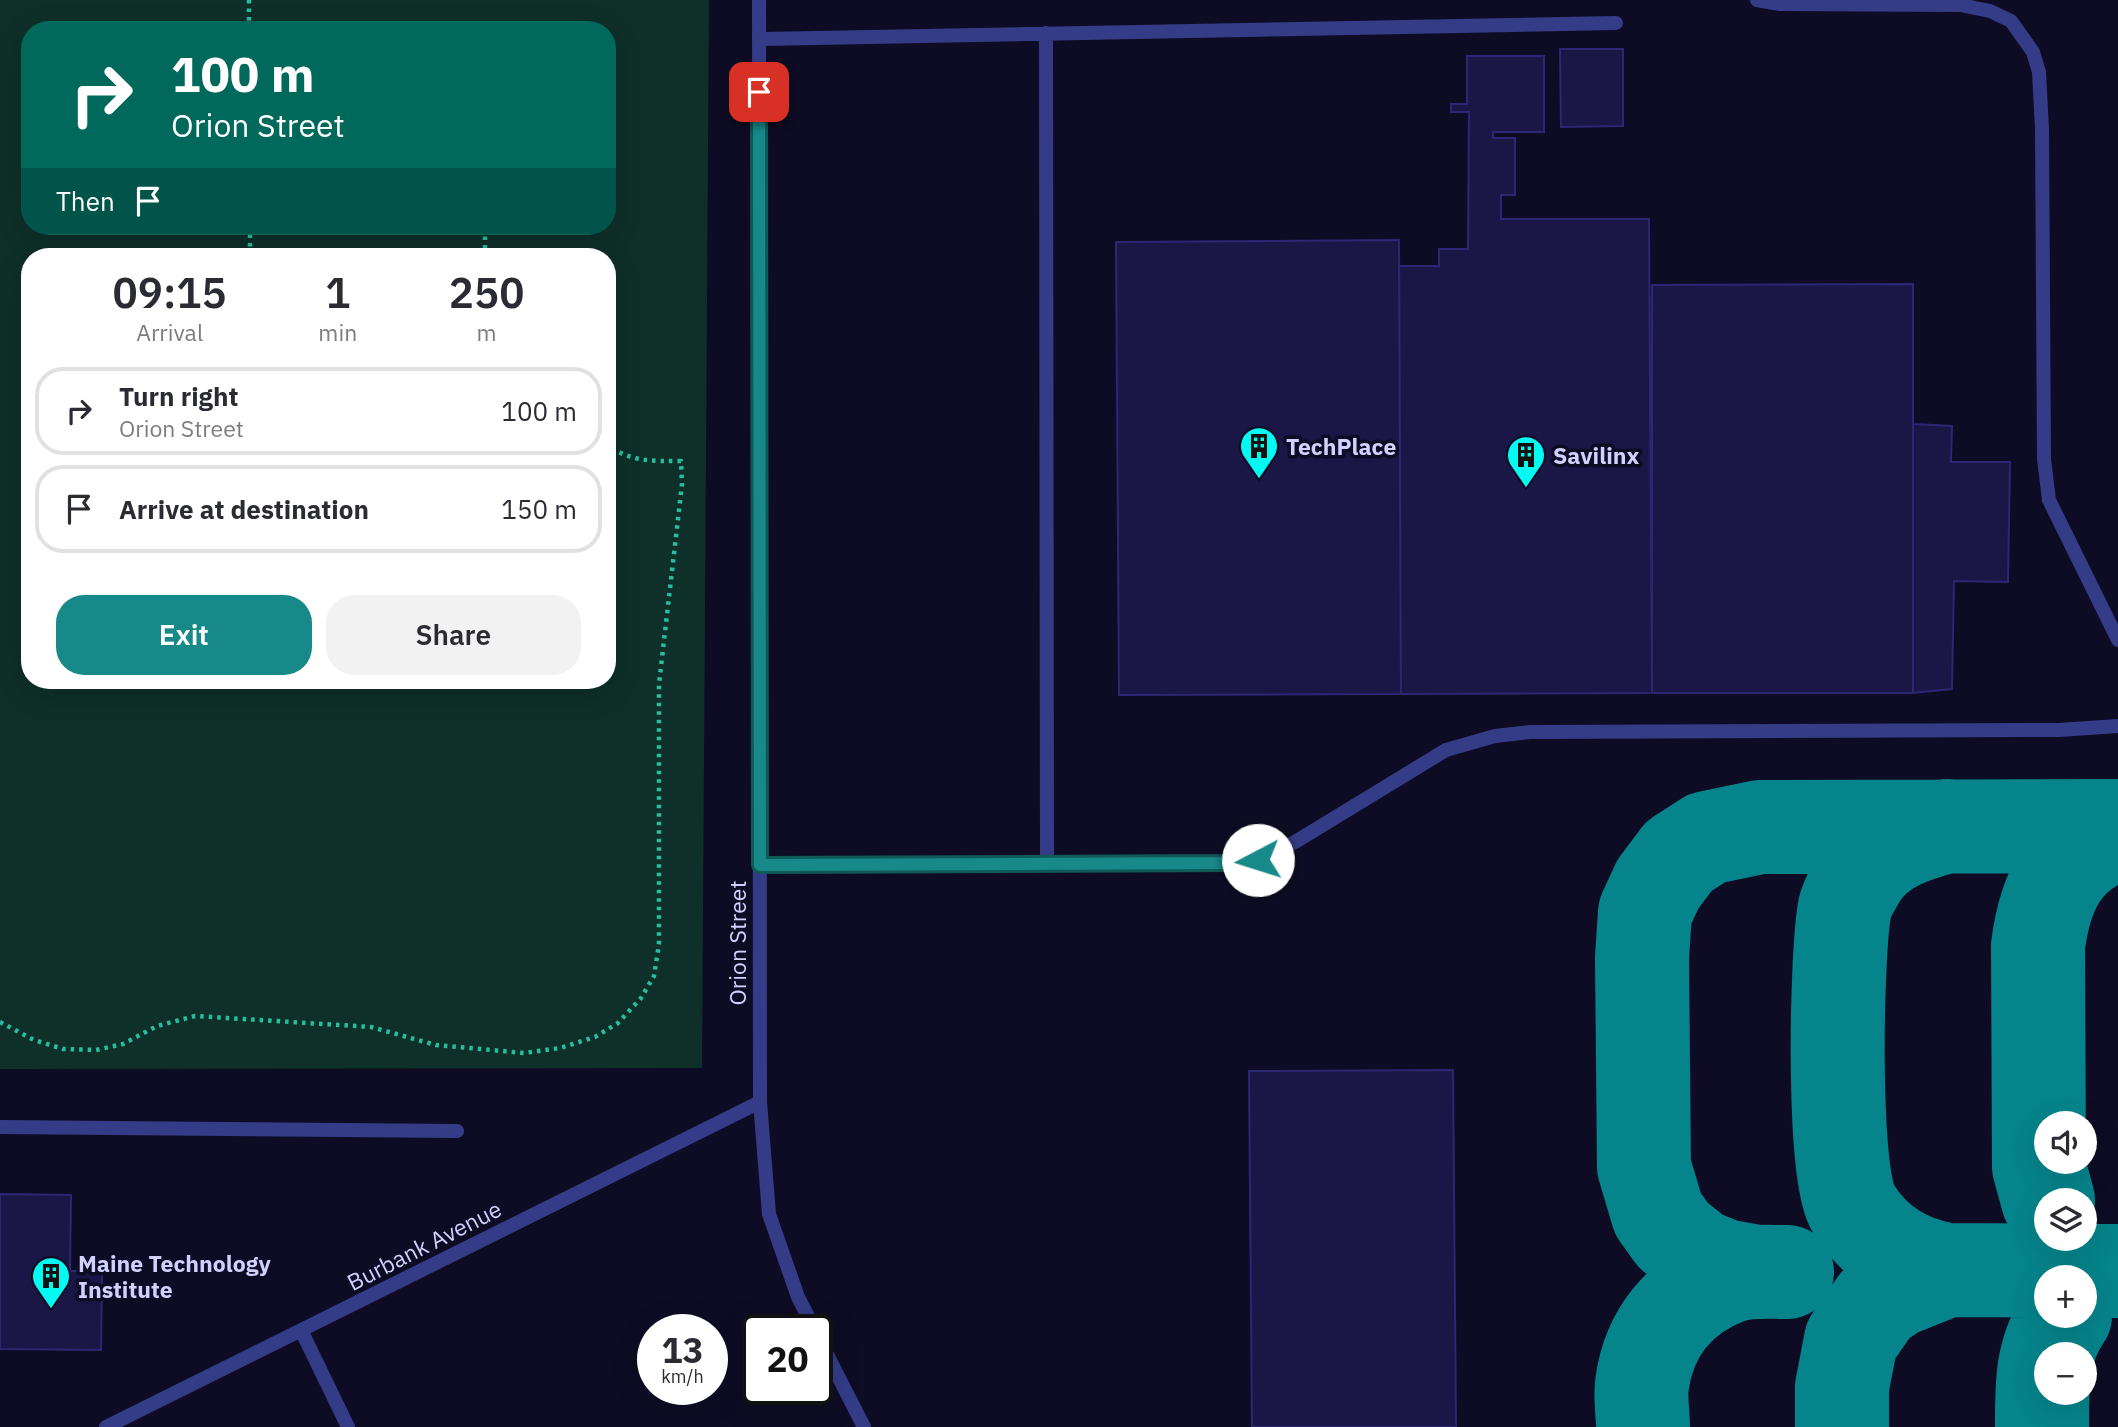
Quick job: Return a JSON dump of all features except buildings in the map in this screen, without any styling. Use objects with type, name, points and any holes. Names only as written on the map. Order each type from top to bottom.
[{"type":"street","name":"Orion Street","points":[[759,0],[760,1102],[769,1214],[798,1297],[807,1314]]},
{"type":"street","points":[[1757,0],[1780,4],[1960,5],[1990,11],[2011,21],[2034,52],[2039,72],[2042,129],[2045,459],[2049,500],[2118,640]]},
{"type":"street","points":[[759,39],[1616,23]]},
{"type":"street","points":[[1046,33],[1047,863]]},
{"type":"street","points":[[760,865],[1226,863],[1258,860],[1295,842],[1446,750],[1495,736],[1530,732],[2059,730],[2118,726]]},
{"type":"street","name":"Burbank Avenue","points":[[106,1427],[302,1332],[760,1102]]},
{"type":"street","points":[[0,1127],[457,1131]]},
{"type":"street","points":[[302,1332],[348,1427]]},
{"type":"street","name":"Orion Street","points":[[833,1366],[864,1427]]},
{"type":"path","points":[[249,0],[249,21]]},
{"type":"path","points":[[0,1022],[34,1040],[63,1049],[96,1050],[123,1044],[157,1026],[195,1016],[371,1027],[436,1045],[524,1053],[560,1048],[594,1037],[618,1023],[641,999],[654,976],[659,944],[659,684],[682,484],[681,461],[641,461],[616,451]]},
{"type":"green space","points":[[0,0],[709,0],[702,1068],[0,1069]]},
{"type":"taxiway","points":[[1947,1270],[1932,1267],[1893,1250],[1871,1232],[1853,1208],[1846,1187],[1842,1153],[1838,1013],[1845,907],[1859,878],[1886,850],[1909,838],[1948,826]]},
{"type":"taxiway","points":[[1757,1272],[1724,1266],[1699,1256],[1673,1235],[1658,1214],[1644,1167],[1642,958],[1645,912],[1658,884],[1679,856],[1707,838],[1760,827],[2118,826]]},
{"type":"taxiway","points":[[2045,1188],[2039,1167],[2038,946],[2041,926],[2052,892],[2070,863],[2099,842],[2118,834]]},
{"type":"taxiway","points":[[1842,1427],[1842,1387],[1851,1340],[1876,1304],[1897,1290],[1947,1270],[2118,1271]]},
{"type":"taxiway","points":[[1643,1427],[1641,1389],[1646,1365],[1660,1332],[1682,1305],[1695,1294],[1728,1277],[1750,1272],[1787,1272]]},
{"type":"taxiway","points":[[2042,1427],[2044,1369],[2058,1328]]},
{"type":"place","name":"TechPlace","points":[[1259,480]]},
{"type":"place","name":"Savilinx","points":[[1526,489]]},
{"type":"place","name":"Maine Technology Institute","points":[[51,1310]]},
{"type":"route","points":[[759,92],[760,865],[1226,863],[1258,860]]}]
